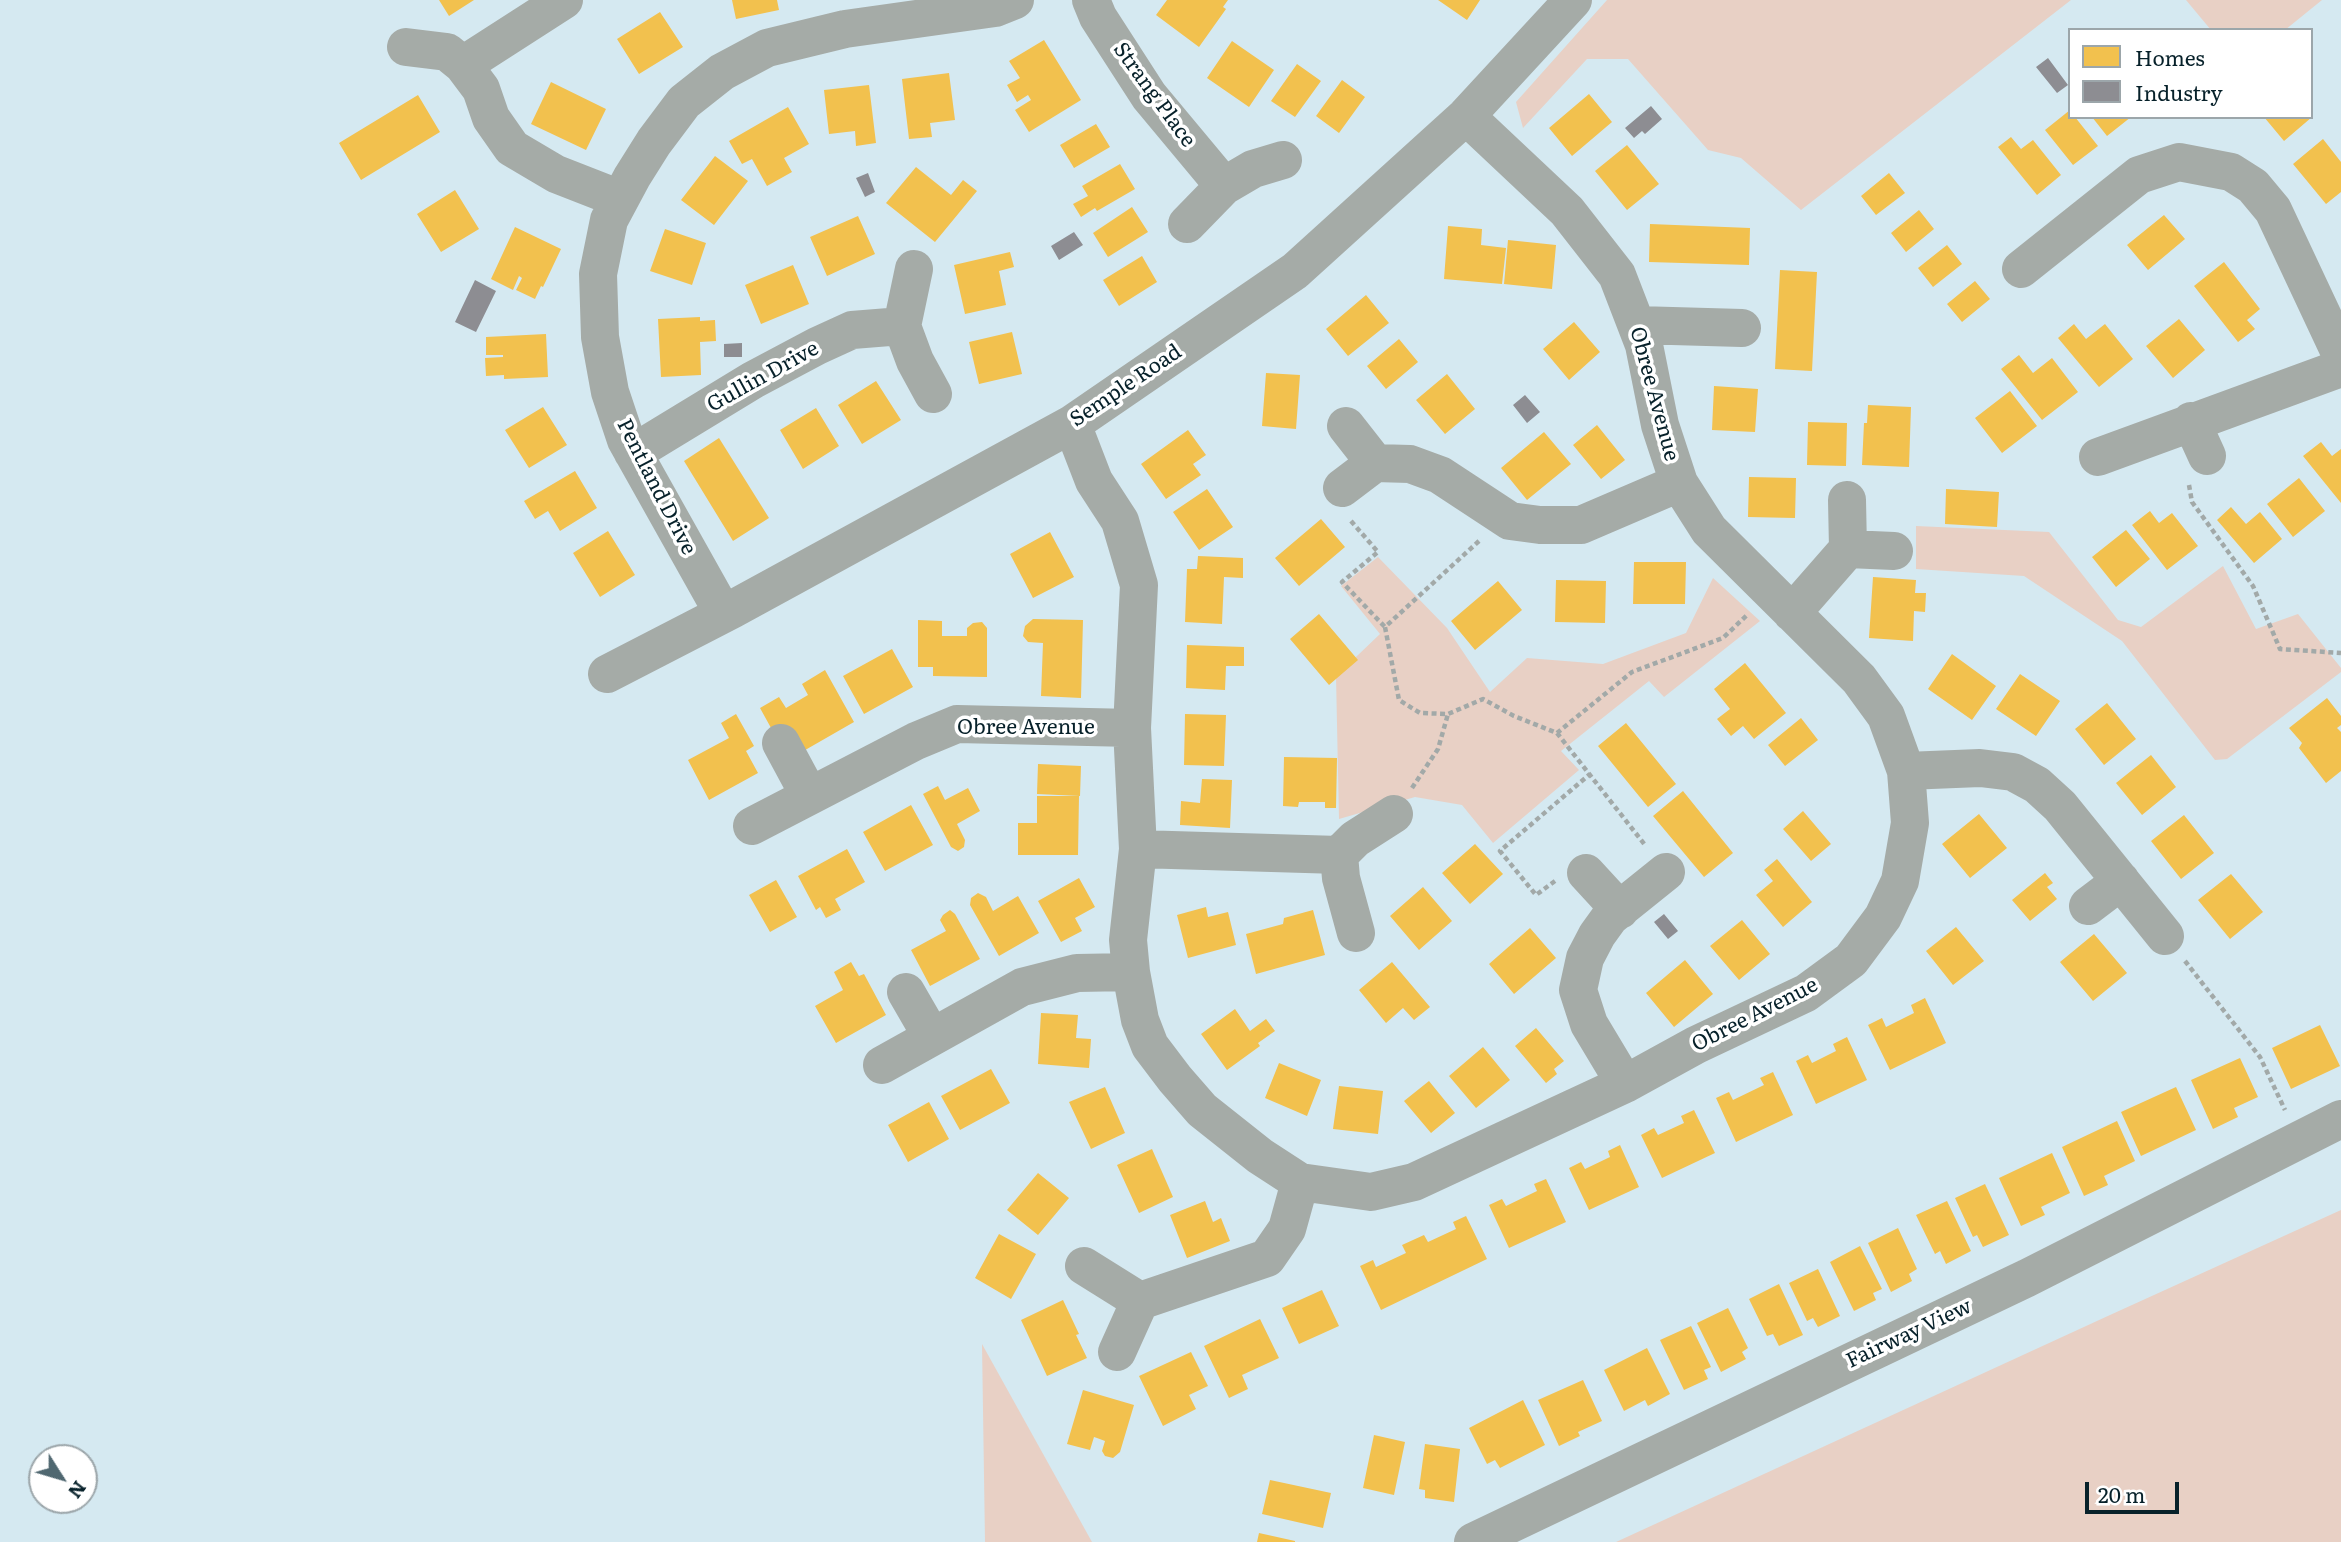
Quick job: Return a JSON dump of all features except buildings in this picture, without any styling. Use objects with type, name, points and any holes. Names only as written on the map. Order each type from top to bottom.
[{"type":"street","points":[[463,65],[564,0]]},
{"type":"street","name":"Pentland Drive","points":[[723,613],[626,440],[610,392],[600,337],[598,274],[609,220],[654,142],[684,102],[722,72],[841,14],[995,8],[1015,0]]},
{"type":"street","name":"Strang Place","points":[[1091,0],[1098,17],[1149,96],[1224,186]]},
{"type":"street","name":"Semple Road","points":[[607,674],[1072,424],[1295,271],[1466,116],[1573,0]]},
{"type":"street","points":[[406,47],[447,52],[463,65],[481,89],[491,118],[512,148],[556,174],[620,199]]},
{"type":"street","name":"Obree Avenue","points":[[1072,424],[1094,481],[1121,522],[1139,585],[1132,728],[1138,849],[1128,940],[1140,1020],[1150,1046],[1202,1110],[1260,1156],[1300,1182],[1371,1192],[1414,1182],[1625,1084],[1696,1045],[1806,993],[1851,960],[1882,917],[1900,881],[1910,823],[1906,771],[1886,716],[1859,679],[1709,530],[1679,483],[1660,425],[1644,345],[1617,275],[1567,211],[1466,116]]},
{"type":"street","points":[[1187,224],[1224,186],[1253,169],[1283,160]]},
{"type":"street","points":[[2021,269],[2044,230],[2139,175],[2179,162],[2231,172],[2253,186],[2273,210],[2341,355]]},
{"type":"street","points":[[914,269],[902,326],[915,360],[933,394]]},
{"type":"street","points":[[1637,325],[1742,328]]},
{"type":"street","name":"Gullin Drive","points":[[633,453],[753,380],[817,346],[852,330],[902,326]]},
{"type":"street","points":[[2098,457],[2341,368]]},
{"type":"street","points":[[2191,421],[2207,456]]},
{"type":"street","points":[[1346,426],[1375,463],[1347,504]]},
{"type":"street","name":"Obree Avenue","points":[[1375,463],[1410,464],[1440,475],[1510,521],[1540,525],[1581,525],[1679,483]]},
{"type":"street","points":[[1847,500],[1848,549]]},
{"type":"street","points":[[1781,602],[1848,549],[1894,551]]},
{"type":"street","name":"Obree Avenue","points":[[752,826],[916,741],[957,724],[1132,728]]},
{"type":"street","points":[[781,743],[809,795]]},
{"type":"street","points":[[1906,771],[1980,768],[2013,772],[2038,785],[2060,806],[2165,936]]},
{"type":"street","points":[[1138,849],[1339,855],[1355,839],[1394,814]]},
{"type":"street","points":[[1339,855],[1341,878],[1356,933]]},
{"type":"street","points":[[1625,1084],[1589,1024],[1578,990],[1586,958],[1597,935],[1610,917],[1666,872]]},
{"type":"street","points":[[1586,873],[1620,910]]},
{"type":"street","points":[[2088,906],[2121,881]]},
{"type":"street","points":[[882,1065],[1022,987],[1077,973],[1131,972]]},
{"type":"street","points":[[906,992],[932,1037]]},
{"type":"street","name":"Fairway View","points":[[1473,1542],[2027,1278],[2341,1119]]},
{"type":"street","points":[[1117,1352],[1140,1301],[1267,1258],[1287,1229],[1300,1182]]},
{"type":"street","points":[[1084,1266],[1140,1301]]},
{"type":"path","points":[[2207,456],[2188,479],[2192,502],[2253,586],[2280,649],[2341,653]]},
{"type":"path","points":[[1347,504],[1378,552],[1342,582],[1385,627],[1399,700],[1420,713],[1448,714],[1483,699],[1514,716],[1557,733],[1666,872]]},
{"type":"path","points":[[1385,627],[1491,531],[1510,521]]},
{"type":"path","points":[[1557,733],[1632,672],[1723,638],[1781,602]]},
{"type":"path","points":[[1394,814],[1438,749],[1448,714]]},
{"type":"path","points":[[1586,873],[1580,866],[1559,884],[1555,880],[1536,895],[1500,851],[1590,774]]},
{"type":"path","points":[[2165,936],[2260,1058],[2299,1139]]},
{"type":"shaded area","points":[[1607,0],[2071,0],[1801,210],[1741,158],[1708,150],[1628,59],[1587,59],[1523,128],[1516,102]]},
{"type":"shaded area","points":[[2186,0],[2322,0],[2287,28],[2209,28]]},
{"type":"shaded area","points":[[1916,526],[2049,532],[2118,620],[2141,627],[2223,566],[2256,629],[2298,614],[2341,668],[2341,672],[2227,759],[2215,760],[2122,641],[2024,576],[1916,569]]},
{"type":"shaded area","points":[[1378,557],[1447,628],[1490,692],[1527,658],[1603,664],[1686,633],[1713,578],[1760,621],[1664,697],[1649,681],[1561,751],[1579,770],[1493,843],[1462,805],[1415,797],[1339,819],[1336,676],[1380,634],[1341,586]]},
{"type":"shaded area","points":[[2341,1210],[2341,1542],[1616,1542],[2110,1315]]},
{"type":"shaded area","points":[[982,1344],[1092,1542],[985,1542]]}]
